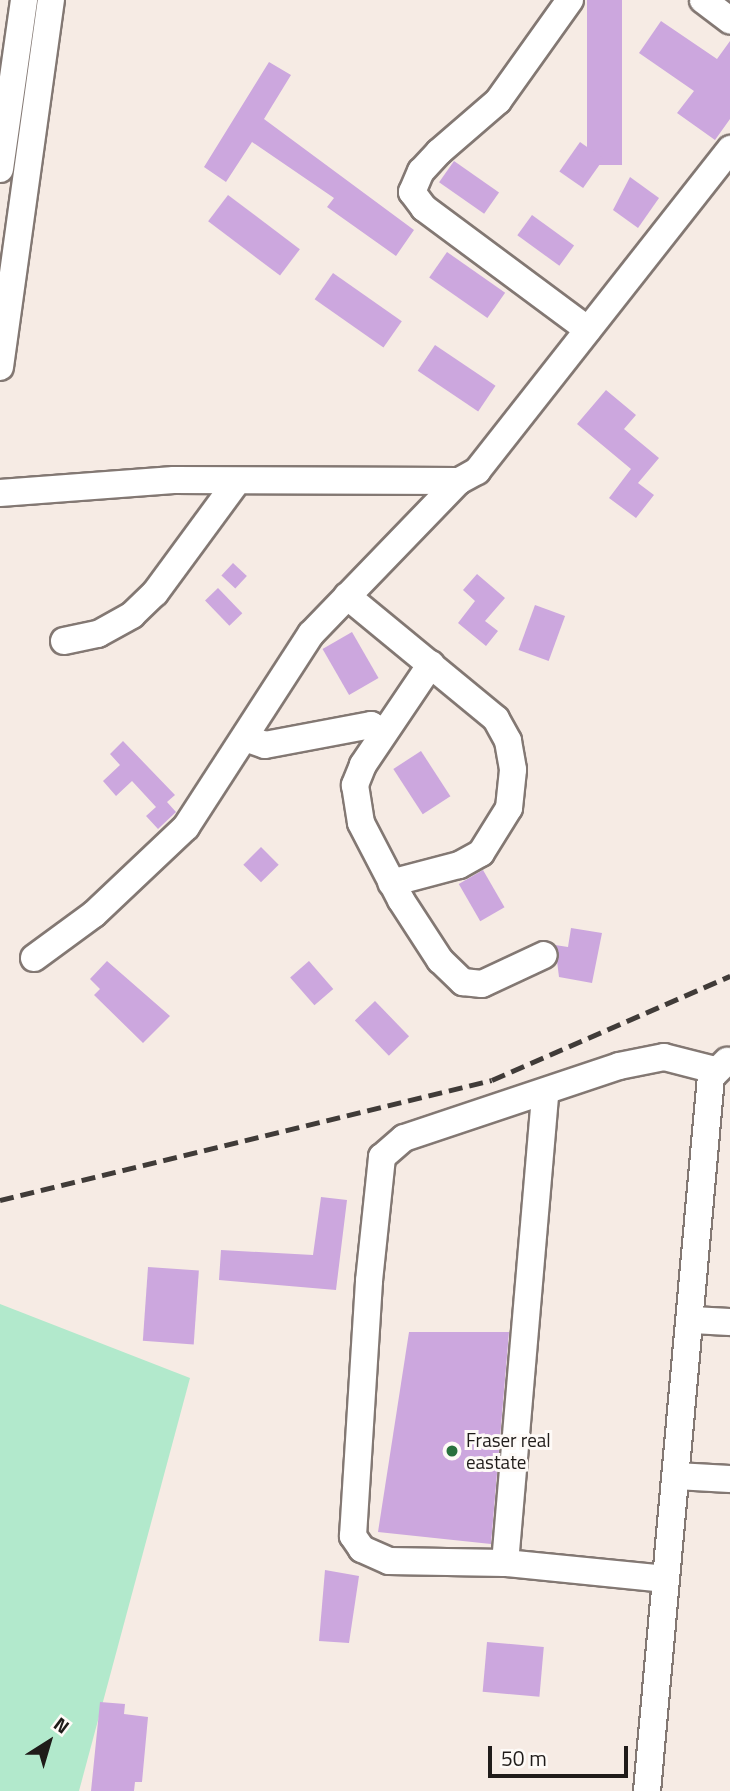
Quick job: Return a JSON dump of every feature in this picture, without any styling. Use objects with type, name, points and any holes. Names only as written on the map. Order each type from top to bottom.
[{"type":"street","points":[[0,169],[24,0]]},
{"type":"street","points":[[0,366],[51,0]]},
{"type":"street","points":[[570,0],[498,101],[439,152],[421,172],[412,192],[424,208],[588,330]]},
{"type":"street","points":[[703,0],[730,20]]},
{"type":"street","points":[[34,958],[94,914],[186,827],[287,668],[347,596],[459,481],[477,471],[730,149]]},
{"type":"street","points":[[0,493],[174,480],[235,484],[365,478],[459,481]]},
{"type":"street","points":[[64,641],[98,634],[132,615],[155,593],[235,484]]},
{"type":"street","points":[[347,596],[474,697],[502,730],[513,770],[509,808],[481,853],[459,865],[391,883]]},
{"type":"street","points":[[430,664],[363,765],[355,800],[370,845],[440,960],[463,982],[482,984],[544,955]]},
{"type":"street","points":[[245,737],[265,744],[371,725],[383,732]]},
{"type":"street","points":[[647,1791],[692,1320],[723,1065],[664,1057],[619,1066],[545,1094],[404,1138],[386,1150],[369,1281],[353,1536],[367,1553],[389,1561],[505,1563],[666,1578]]},
{"type":"street","points":[[505,1563],[545,1094]]},
{"type":"street","points":[[692,1320],[730,1322]]},
{"type":"street","points":[[676,1476],[730,1479]]},
{"type":"green space","points":[[0,1304],[190,1378],[79,1791],[0,1791]]},
{"type":"building","points":[[587,0],[622,0],[622,165],[587,165]]},
{"type":"building","points":[[661,21],[717,59],[730,41],[730,119],[715,140],[677,113],[694,91],[639,53]]},
{"type":"building","points":[[269,62],[291,75],[264,119],[414,230],[396,256],[327,207],[334,198],[252,142],[226,182],[204,167]]},
{"type":"building","points":[[580,142],[604,159],[583,188],[559,171]]},
{"type":"building","points":[[454,161],[499,193],[484,214],[439,182]]},
{"type":"building","points":[[630,177],[659,198],[638,228],[613,210]]},
{"type":"building","points":[[228,195],[300,249],[280,276],[208,221]]},
{"type":"building","points":[[532,215],[574,246],[559,266],[517,235]]},
{"type":"building","points":[[447,252],[505,293],[487,318],[429,277]]},
{"type":"building","points":[[333,273],[402,321],[383,347],[315,299]]},
{"type":"building","points":[[435,345],[496,386],[478,412],[418,371]]},
{"type":"building","points":[[606,390],[636,415],[624,429],[659,458],[638,483],[654,495],[636,518],[609,498],[631,469],[577,424]]},
{"type":"building","points":[[233,563],[247,576],[235,588],[221,575]]},
{"type":"building","points":[[477,574],[505,598],[485,621],[498,631],[486,646],[458,623],[475,601],[463,590]]},
{"type":"building","points":[[218,588],[242,613],[229,626],[205,601]]},
{"type":"building","points":[[535,605],[565,616],[549,661],[519,650]]},
{"type":"building","points":[[352,632],[379,678],[349,695],[323,649]]},
{"type":"building","points":[[123,741],[175,795],[167,802],[176,812],[158,829],[146,816],[156,807],[132,781],[116,796],[103,781],[120,765],[110,754]]},
{"type":"building","points":[[421,751],[450,796],[423,814],[393,769]]},
{"type":"building","points":[[261,847],[279,865],[261,882],[243,865]]},
{"type":"building","points":[[483,870],[505,907],[480,921],[459,884]]},
{"type":"building","points":[[571,928],[602,933],[592,983],[559,977],[555,945],[568,947]]},
{"type":"building","points":[[107,961],[170,1016],[143,1043],[94,995],[100,989],[90,979]]},
{"type":"building","points":[[309,961],[333,989],[314,1005],[290,977]]},
{"type":"building","points":[[375,1001],[409,1036],[389,1056],[355,1020]]},
{"type":"building","points":[[321,1197],[347,1200],[336,1290],[219,1280],[221,1250],[313,1255]]},
{"type":"building","points":[[148,1267],[199,1271],[194,1344],[143,1341]]},
{"type":"building","name":"Fraser real eastate","points":[[409,1332],[509,1332],[491,1544],[378,1532]]},
{"type":"building","points":[[325,1570],[359,1576],[349,1643],[319,1641]]},
{"type":"building","points":[[487,1642],[544,1647],[539,1697],[483,1692]]},
{"type":"building","points":[[100,1702],[125,1704],[124,1714],[148,1717],[142,1782],[135,1782],[134,1791],[91,1791]]},
{"type":"railway","points":[[0,1200],[492,1080],[730,976]]},
{"type":"place","name":"Fraser real eastate","points":[[452,1451]]}]
